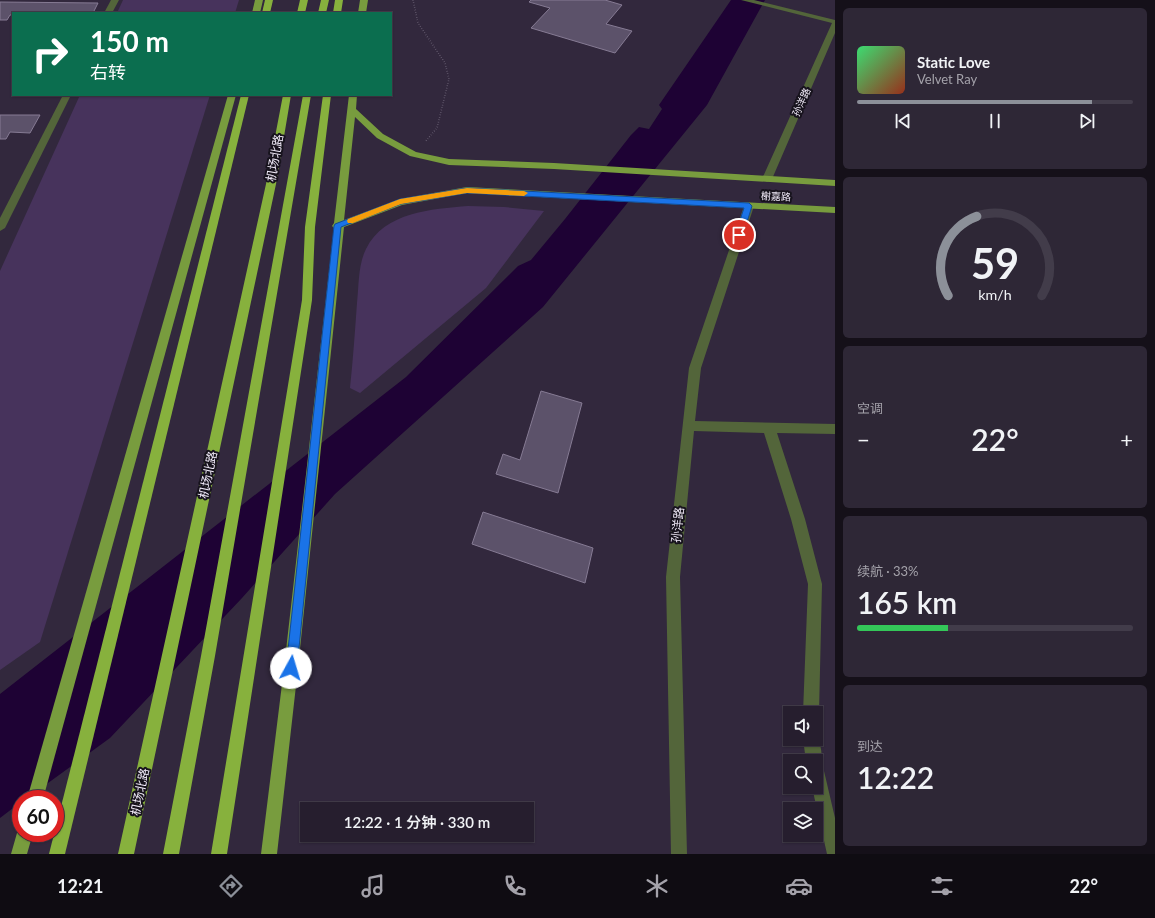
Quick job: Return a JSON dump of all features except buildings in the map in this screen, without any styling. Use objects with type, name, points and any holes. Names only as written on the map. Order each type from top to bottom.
[{"type":"highway","points":[[266,12],[269,0]]},
{"type":"highway","points":[[301,12],[304,0]]},
{"type":"highway","points":[[322,12],[325,0]]},
{"type":"highway","points":[[337,12],[339,0]]},
{"type":"highway","points":[[57,854],[245,96]]},
{"type":"highway","name":"机场北路","points":[[126,854],[269,192],[287,96]]},
{"type":"highway","name":"机场北路","points":[[171,854],[307,96]]},
{"type":"highway","points":[[219,854],[307,300],[310,227],[326,96]]},
{"type":"main road","points":[[256,12],[259,0]]},
{"type":"main road","points":[[362,12],[364,0]]},
{"type":"main road","points":[[38,790],[232,96]]},
{"type":"main road","points":[[269,854],[302,567],[353,96]]},
{"type":"main road","name":"榭嘉路","points":[[351,109],[380,136],[414,154],[449,162],[554,166],[835,183]]},
{"type":"main road","name":"榭嘉路","points":[[338,226],[400,202],[467,190],[835,210]]},
{"type":"main road","points":[[19,854],[22,842]]},
{"type":"street","points":[[109,12],[115,0]]},
{"type":"street","points":[[745,0],[835,23]]},
{"type":"street","name":"孙洋路","points":[[767,179],[835,23]]},
{"type":"street","points":[[0,228],[66,96]]},
{"type":"street","name":"孙洋路","points":[[679,854],[672,577],[695,368],[749,206]]},
{"type":"street","points":[[689,426],[835,429]]},
{"type":"street","points":[[769,428],[798,519],[815,584],[811,706]]},
{"type":"street","points":[[821,794],[835,854]]},
{"type":"path","points":[[413,0],[418,23],[445,63],[449,79],[437,128],[414,154]]},
{"type":"shaded area","points":[[123,0],[239,0],[235,12],[117,12]]},
{"type":"shaded area","points":[[731,0],[765,0],[707,105],[543,307],[335,494],[242,598],[110,738],[38,790],[12,790],[12,809],[0,818],[0,694],[406,377],[518,266],[531,260],[631,135],[639,127],[649,129],[662,109],[659,105]]},
{"type":"shaded area","points":[[80,96],[210,96],[40,642],[0,670],[0,271]]},
{"type":"shaded area","points":[[468,206],[504,207],[544,211],[486,288],[360,393],[350,388],[359,275],[363,255],[366,249],[374,237],[384,227],[397,220],[425,211]]},
{"type":"slow traffic","points":[[350,221],[400,202],[467,190],[524,193]]},
{"type":"route","points":[[291,668],[338,226],[400,202],[467,190],[749,206],[739,235]]}]
